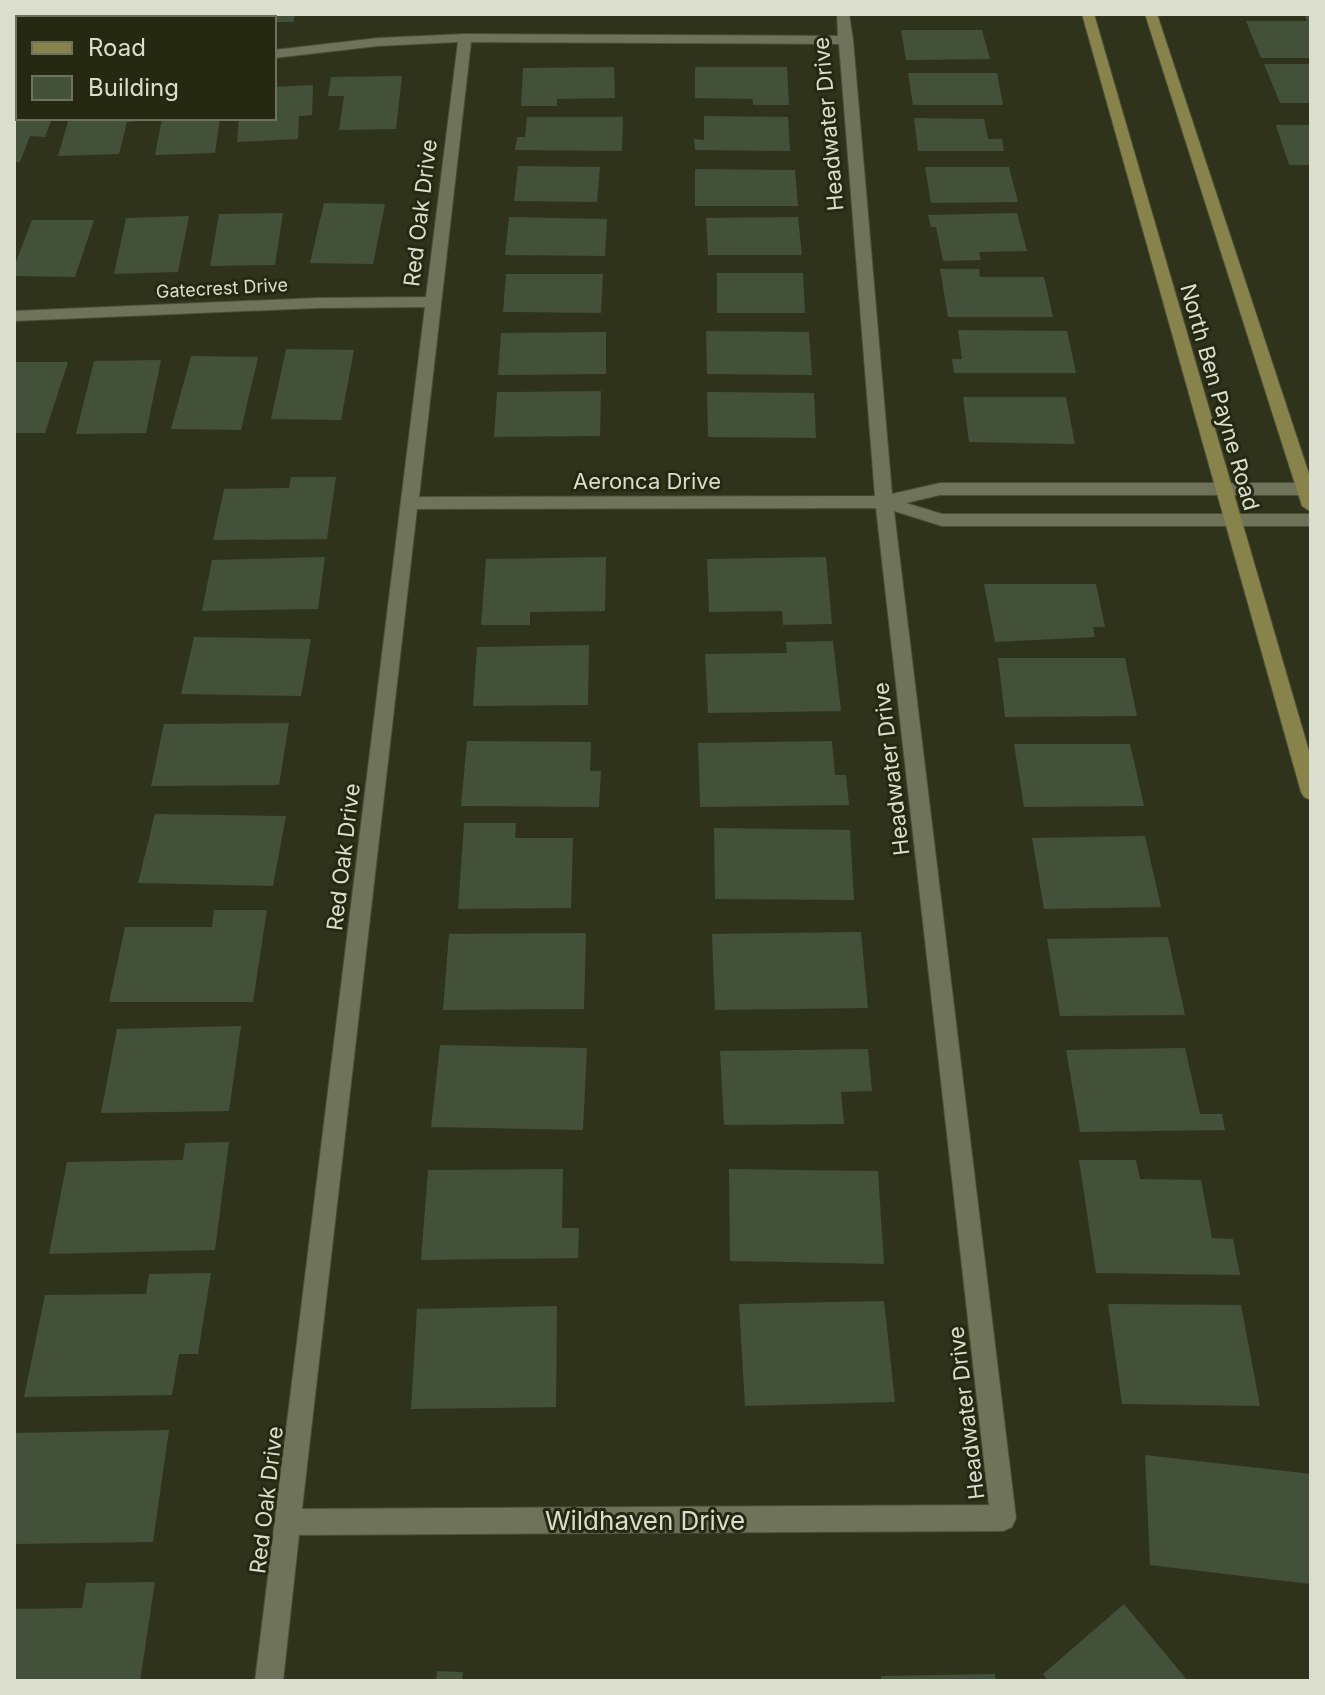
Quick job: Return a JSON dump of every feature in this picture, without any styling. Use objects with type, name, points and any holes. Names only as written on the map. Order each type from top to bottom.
[{"type":"street","name":"Headwater Drive","points":[[843,14],[884,502],[1003,1518]]},
{"type":"street","name":"North Ben Payne Road","points":[[1088,14],[1311,792]]},
{"type":"street","points":[[1151,14],[1308,489],[1311,506]]},
{"type":"street","points":[[276,54],[378,42],[465,38],[846,40]]},
{"type":"street","name":"Red Oak Drive","points":[[269,1681],[465,38]]},
{"type":"street","name":"Gatecrest Drive","points":[[14,316],[317,303],[433,302]]},
{"type":"street","name":"Aeronca Drive","points":[[410,503],[884,502],[940,489],[1308,489]]},
{"type":"street","name":"Aeronca Drive","points":[[884,502],[942,520],[1311,520]]},
{"type":"street","name":"Wildhaven Drive","points":[[287,1522],[1003,1518]]},
{"type":"building","points":[[14,14],[41,14],[16,16],[14,35]]},
{"type":"building","points":[[70,14],[125,14],[124,16]]},
{"type":"building","points":[[151,14],[207,14],[206,16]]},
{"type":"building","points":[[295,14],[293,22],[276,22],[276,16],[226,16]]},
{"type":"building","points":[[1311,15],[1311,58],[1261,58],[1246,21],[1307,21],[1305,16]]},
{"type":"building","points":[[901,30],[982,30],[990,59],[906,60]]},
{"type":"building","points":[[1264,64],[1311,64],[1311,103],[1280,103]]},
{"type":"building","points":[[614,67],[615,98],[557,99],[557,106],[521,106],[523,68]]},
{"type":"building","points":[[695,67],[787,67],[789,105],[753,105],[753,99],[695,98]]},
{"type":"building","points":[[908,73],[997,73],[1003,105],[913,105]]},
{"type":"building","points":[[402,76],[396,129],[339,130],[344,96],[328,96],[331,77]]},
{"type":"building","points":[[313,85],[312,115],[299,116],[298,139],[237,142],[239,120],[276,120],[276,87]]},
{"type":"building","points":[[14,106],[16,120],[51,120],[45,137],[30,136],[20,162],[14,162]]},
{"type":"building","points":[[704,116],[788,117],[790,151],[695,150],[694,139],[704,140]]},
{"type":"building","points":[[527,117],[623,117],[622,151],[515,150],[517,137],[525,137]]},
{"type":"building","points":[[914,118],[984,119],[988,139],[1002,139],[1004,151],[918,151]]},
{"type":"building","points":[[68,120],[138,120],[127,122],[119,154],[58,156]]},
{"type":"building","points":[[162,120],[220,120],[215,153],[155,155]]},
{"type":"building","points":[[1276,125],[1311,125],[1311,165],[1289,165]]},
{"type":"building","points":[[518,166],[600,167],[597,202],[514,201]]},
{"type":"building","points":[[925,167],[1009,167],[1018,202],[931,203]]},
{"type":"building","points":[[695,169],[795,170],[798,206],[695,206]]},
{"type":"building","points":[[324,203],[385,204],[373,264],[310,263]]},
{"type":"building","points":[[283,213],[275,265],[210,266],[219,214]]},
{"type":"building","points":[[1017,213],[1027,251],[979,252],[981,260],[943,261],[936,227],[931,227],[928,215]]},
{"type":"building","points":[[189,216],[178,272],[114,274],[126,218]]},
{"type":"building","points":[[509,217],[607,219],[605,256],[505,255]]},
{"type":"building","points":[[798,217],[802,255],[708,255],[706,218]]},
{"type":"building","points":[[32,220],[94,220],[75,277],[14,276],[14,267]]},
{"type":"building","points":[[940,269],[979,269],[980,277],[1044,277],[1053,317],[948,317]]},
{"type":"building","points":[[717,273],[803,273],[805,313],[717,313]]},
{"type":"building","points":[[506,274],[603,274],[601,313],[503,312]]},
{"type":"building","points":[[958,330],[1067,331],[1076,373],[954,373],[952,359],[962,359]]},
{"type":"building","points":[[706,331],[809,332],[812,375],[707,374]]},
{"type":"building","points":[[606,332],[606,374],[498,375],[501,333]]},
{"type":"building","points":[[286,349],[354,350],[341,420],[271,419]]},
{"type":"building","points":[[191,356],[258,357],[241,430],[171,429]]},
{"type":"building","points":[[161,360],[146,433],[76,434],[94,361]]},
{"type":"building","points":[[14,362],[68,362],[45,433],[14,433]]},
{"type":"building","points":[[601,391],[600,436],[494,437],[497,392]]},
{"type":"building","points":[[707,392],[814,393],[816,438],[708,437]]},
{"type":"building","points":[[963,397],[1066,397],[1075,444],[969,442]]},
{"type":"building","points":[[291,477],[336,477],[327,539],[213,540],[224,489],[289,488]]},
{"type":"building","points":[[325,557],[318,609],[202,611],[212,560]]},
{"type":"building","points":[[606,557],[605,611],[530,612],[530,625],[481,625],[486,559]]},
{"type":"building","points":[[826,557],[832,624],[783,625],[782,611],[709,612],[707,559]]},
{"type":"building","points":[[984,584],[1096,584],[1105,627],[1093,627],[1095,637],[995,642]]},
{"type":"building","points":[[194,637],[311,639],[301,696],[181,694]]},
{"type":"building","points":[[833,641],[841,711],[708,713],[705,654],[787,653],[786,642]]},
{"type":"building","points":[[589,645],[588,705],[473,706],[477,647]]},
{"type":"building","points":[[998,658],[1125,658],[1137,716],[1005,717]]},
{"type":"building","points":[[289,723],[279,785],[151,786],[164,724]]},
{"type":"building","points":[[467,741],[591,742],[590,771],[601,771],[599,807],[461,806]]},
{"type":"building","points":[[832,741],[835,775],[846,775],[849,805],[700,807],[698,743]]},
{"type":"building","points":[[1014,744],[1130,744],[1144,806],[1024,807]]},
{"type":"building","points":[[155,814],[286,816],[273,886],[138,883]]},
{"type":"building","points":[[464,823],[516,823],[515,838],[573,838],[571,908],[458,909]]},
{"type":"building","points":[[714,828],[850,830],[854,900],[715,899]]},
{"type":"building","points":[[1145,836],[1161,907],[1044,909],[1032,838]]},
{"type":"building","points":[[214,910],[267,910],[253,1002],[109,1002],[125,927],[212,927]]},
{"type":"building","points":[[861,932],[868,1008],[715,1010],[712,934]]},
{"type":"building","points":[[586,933],[584,1009],[443,1010],[449,934]]},
{"type":"building","points":[[1168,937],[1185,1015],[1060,1016],[1047,939]]},
{"type":"building","points":[[241,1026],[229,1111],[101,1113],[117,1029]]},
{"type":"building","points":[[440,1045],[587,1048],[583,1130],[431,1127]]},
{"type":"building","points":[[1185,1048],[1200,1114],[1222,1114],[1225,1130],[1080,1132],[1066,1050]]},
{"type":"building","points":[[868,1049],[872,1091],[841,1092],[844,1124],[724,1125],[720,1051]]},
{"type":"building","points":[[229,1142],[215,1250],[49,1254],[67,1162],[183,1160],[185,1143]]},
{"type":"building","points":[[1079,1160],[1136,1160],[1140,1179],[1201,1180],[1212,1238],[1233,1239],[1240,1275],[1096,1273]]},
{"type":"building","points":[[563,1169],[562,1228],[579,1228],[578,1258],[421,1260],[428,1170]]},
{"type":"building","points":[[729,1169],[878,1171],[884,1264],[730,1261]]},
{"type":"building","points":[[211,1273],[198,1354],[179,1354],[172,1395],[24,1397],[45,1295],[146,1294],[149,1274]]},
{"type":"building","points":[[884,1301],[895,1402],[745,1406],[739,1304]]},
{"type":"building","points":[[1108,1304],[1241,1305],[1260,1406],[1122,1404]]},
{"type":"building","points":[[557,1306],[556,1407],[411,1409],[417,1309]]},
{"type":"building","points":[[169,1430],[153,1542],[14,1544],[14,1433]]},
{"type":"building","points":[[1145,1455],[1311,1474],[1311,1584],[1150,1565]]},
{"type":"building","points":[[155,1582],[140,1681],[14,1681],[14,1609],[82,1608],[86,1583]]},
{"type":"building","points":[[1124,1604],[1188,1681],[1048,1681],[1043,1674]]},
{"type":"building","points":[[437,1671],[463,1672],[462,1681],[436,1681]]},
{"type":"building","points":[[995,1674],[996,1681],[881,1681],[881,1676]]}]
